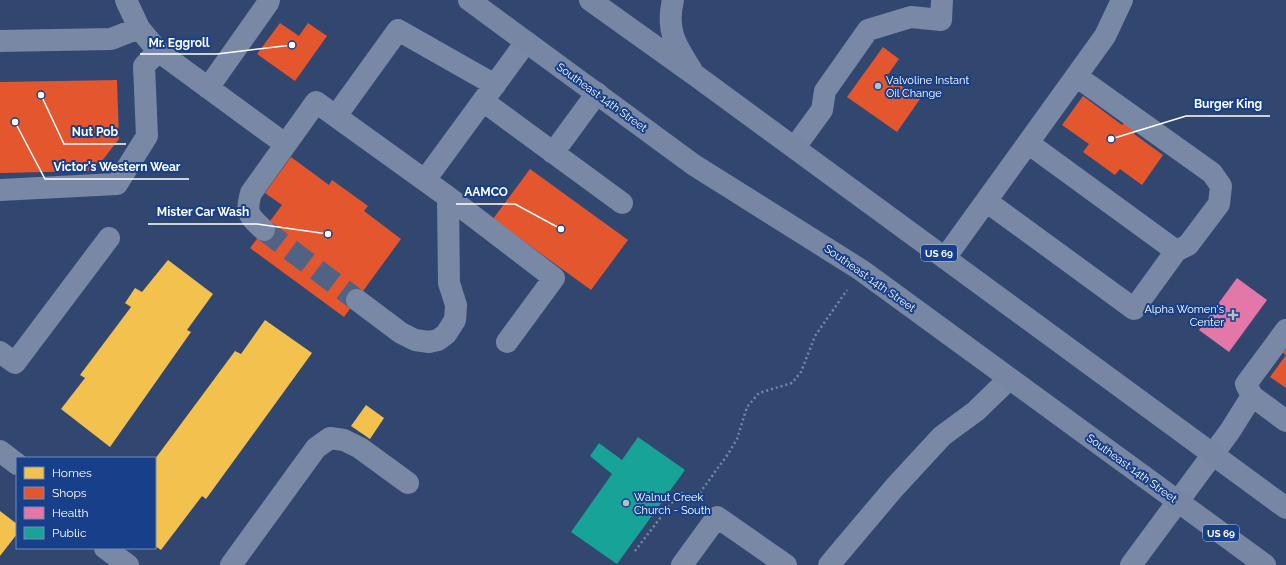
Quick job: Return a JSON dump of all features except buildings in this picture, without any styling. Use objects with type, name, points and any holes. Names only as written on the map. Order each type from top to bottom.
[{"type":"main road","name":"Southeast 14th Street","points":[[469,0],[694,164],[861,270],[1265,565]]},
{"type":"main road","name":"US 69","points":[[590,0],[795,147],[1286,508]]},
{"type":"main road","points":[[673,0],[670,14],[672,32],[680,52],[695,75]]},
{"type":"street","points":[[126,0],[139,28],[158,51],[285,144]]},
{"type":"street","points":[[208,88],[269,0]]},
{"type":"street","points":[[795,147],[822,110],[825,91],[868,30],[911,17],[941,20],[942,0]]},
{"type":"street","points":[[945,258],[1105,36],[1122,0]]},
{"type":"street","points":[[0,42],[111,39],[139,28]]},
{"type":"street","points":[[336,116],[398,30],[489,93],[553,153],[622,203]]},
{"type":"street","points":[[425,180],[526,42]]},
{"type":"street","points":[[0,190],[117,184],[147,136],[144,66],[158,51]]},
{"type":"street","points":[[986,201],[1134,309],[1176,251],[1188,245],[1219,204],[1221,186],[1212,173],[1076,76]]},
{"type":"street","points":[[553,153],[597,94]]},
{"type":"street","points":[[264,230],[248,214],[248,202],[251,193],[316,102],[425,180],[448,202],[554,278],[507,342]]},
{"type":"street","points":[[1028,143],[1176,251]]},
{"type":"street","points":[[357,300],[401,333],[414,340],[429,342],[438,340],[446,334],[455,320],[456,305],[449,284],[448,202]]},
{"type":"street","points":[[0,352],[15,363],[109,238]]},
{"type":"street","points":[[1286,330],[1246,384],[1252,396],[1286,421]]},
{"type":"street","points":[[829,565],[894,488],[942,436],[976,411],[1010,379]]},
{"type":"street","points":[[1131,565],[1230,431],[1252,396]]},
{"type":"street","points":[[231,565],[316,448],[330,438],[344,440],[360,448],[408,483]]},
{"type":"street","points":[[0,451],[16,463]]},
{"type":"street","points":[[682,565],[717,517],[777,563]]},
{"type":"street","points":[[106,549],[128,565]]},
{"type":"path","points":[[694,501],[737,439],[747,407],[759,393],[792,383],[801,372],[815,336],[861,270]]},
{"type":"path","points":[[634,551],[680,492],[717,517]]},
{"type":"tunnel","points":[[264,230],[357,300]]},
{"type":"place","name":"Mr. Eggroll","points":[[292,45]]},
{"type":"place","name":"Valvoline Instant Oil Change","points":[[878,86]]},
{"type":"place","name":"Nut Pob","points":[[41,95]]},
{"type":"place","name":"Victor's Western Wear","points":[[15,122]]},
{"type":"place","name":"Burger King","points":[[1111,139]]},
{"type":"place","name":"AAMCO","points":[[561,229]]},
{"type":"place","name":"Mister Car Wash","points":[[328,234]]},
{"type":"place","name":"Alpha Women's Center","points":[[1233,315]]},
{"type":"place","name":"Walnut Creek Church - South","points":[[626,503]]}]
